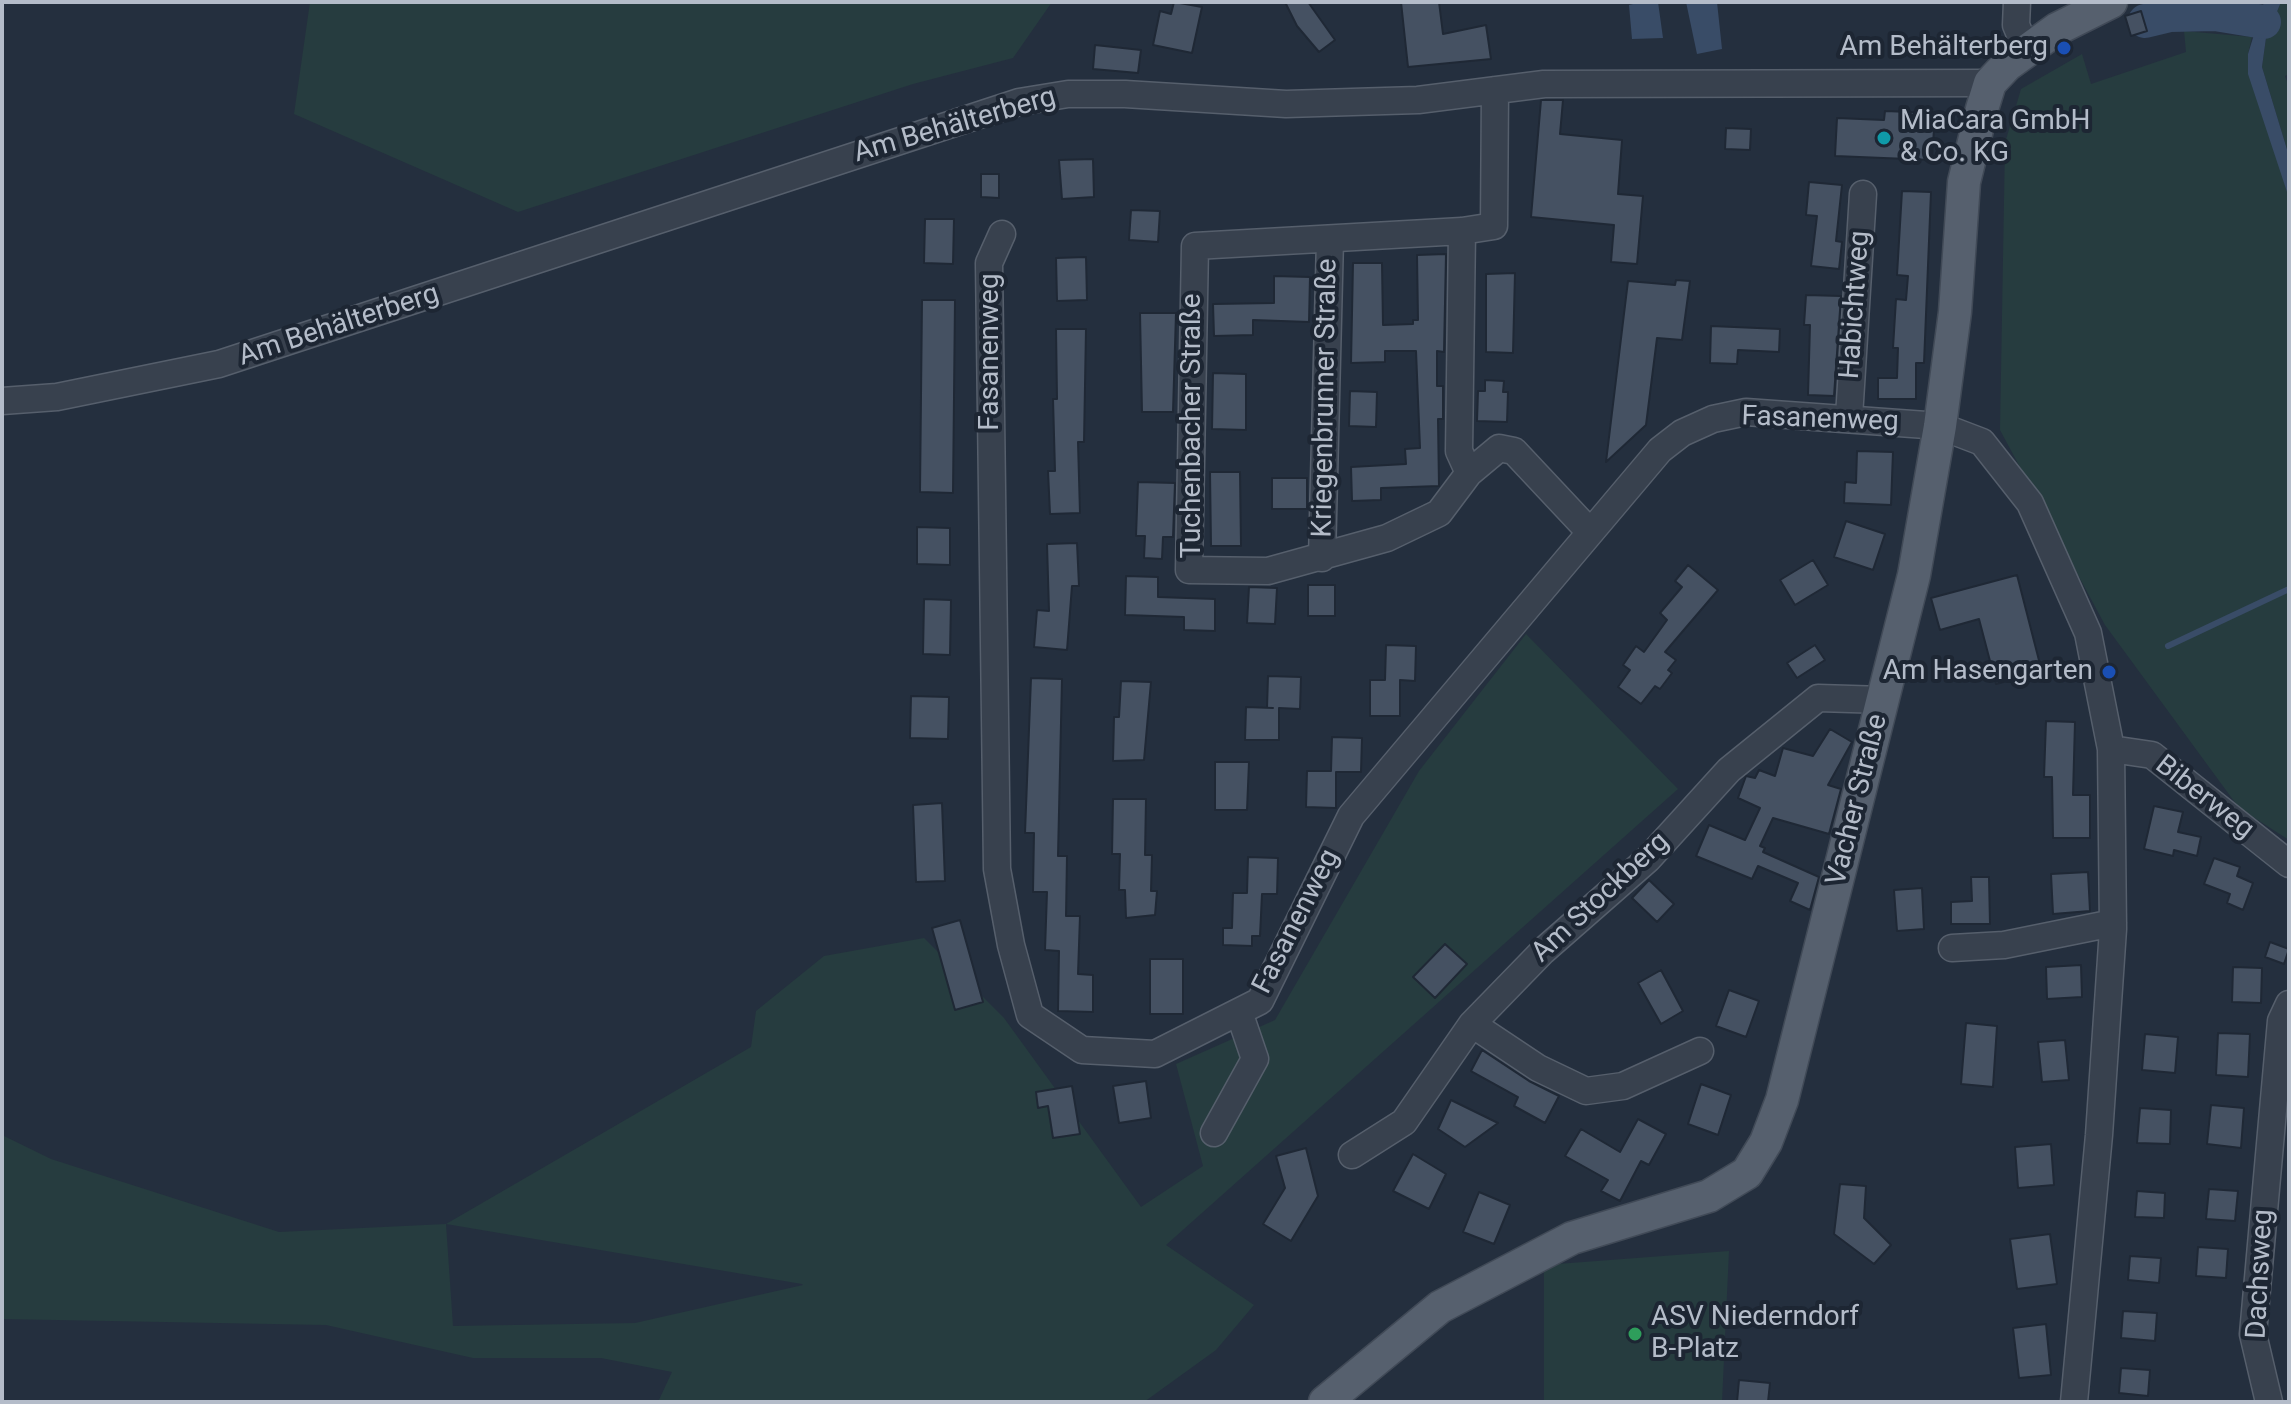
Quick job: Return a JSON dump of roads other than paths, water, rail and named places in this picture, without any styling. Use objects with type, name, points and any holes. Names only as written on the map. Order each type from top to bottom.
[{"type":"main road","points":[[1990,83],[2026,49],[2057,29],[2111,2]]},
{"type":"main road","name":"Vacher Straße","points":[[1325,1402],[1440,1307],[1572,1238],[1709,1196],[1747,1173],[1766,1142],[1782,1100],[1884,700],[1926,518],[1955,312],[1964,182],[1990,83]]},
{"type":"street","points":[[2017,2],[2016,25],[2026,49]]},
{"type":"street","name":"Am Behälterberg","points":[[2,401],[57,397],[219,364],[1019,102],[1068,94],[1125,94],[1286,104],[1418,100],[1556,84],[1990,83]]},
{"type":"street","name":"Tuchenbacher Straße","points":[[1495,90],[1494,226],[1462,231],[1195,246],[1189,570],[1268,571],[1387,538],[1439,513],[1469,473],[1499,448],[1514,451],[1590,532]]},
{"type":"street","name":"Habichtweg","points":[[1849,417],[1863,194]]},
{"type":"street","points":[[1462,231],[1459,451],[1469,473]]},
{"type":"street","name":"Fasanenweg","points":[[1002,234],[989,263],[997,869],[1011,945],[1030,1015],[1082,1050],[1155,1054],[1260,1001],[1351,816],[1660,450],[1682,433],[1713,419],[1746,412],[1849,417],[1940,426]]},
{"type":"street","name":"Kriegenbrunner Straße","points":[[1322,558],[1330,239]]},
{"type":"street","points":[[1940,426],[1982,442],[2030,503],[2088,633],[2111,749],[2113,923],[2099,1135],[2074,1402]]},
{"type":"street","name":"Am Stockberg","points":[[1352,1155],[1404,1122],[1472,1024],[1543,951],[1648,859],[1729,770],[1818,698],[1884,700]]},
{"type":"street","name":"Biberweg","points":[[2111,749],[2152,755],[2289,864]]},
{"type":"street","points":[[1952,948],[2004,945],[2113,923]]},
{"type":"street","name":"Dachsweg","points":[[2275,1397],[2253,1334],[2279,1132],[2281,1021],[2289,1004]]},
{"type":"street","points":[[1214,1133],[1255,1059],[1239,1012]]},
{"type":"street","points":[[1472,1024],[1538,1068],[1586,1091],[1623,1086],[1700,1051]]},
{"type":"water","points":[[1658,2],[1663,38],[1632,39],[1629,5]]},
{"type":"water","points":[[1686,2],[1717,2],[1722,49],[1697,54]]},
{"type":"water","points":[[2264,2],[2281,2],[2266,38],[2262,67],[2289,156],[2289,198],[2248,74],[2248,54]]},
{"type":"waterway","points":[[2145,21],[2170,15],[2215,14],[2264,22]]},
{"type":"waterway","points":[[2168,646],[2289,589]]},
{"type":"place","name":"Am Behälterberg","points":[[2064,48]]},
{"type":"place","name":"MiaCara GmbH & Co. KG","points":[[1884,138]]},
{"type":"place","name":"Am Hasengarten","points":[[2109,672]]},
{"type":"place","name":"ASV Niederndorf B-Platz","points":[[1635,1334]]}]
